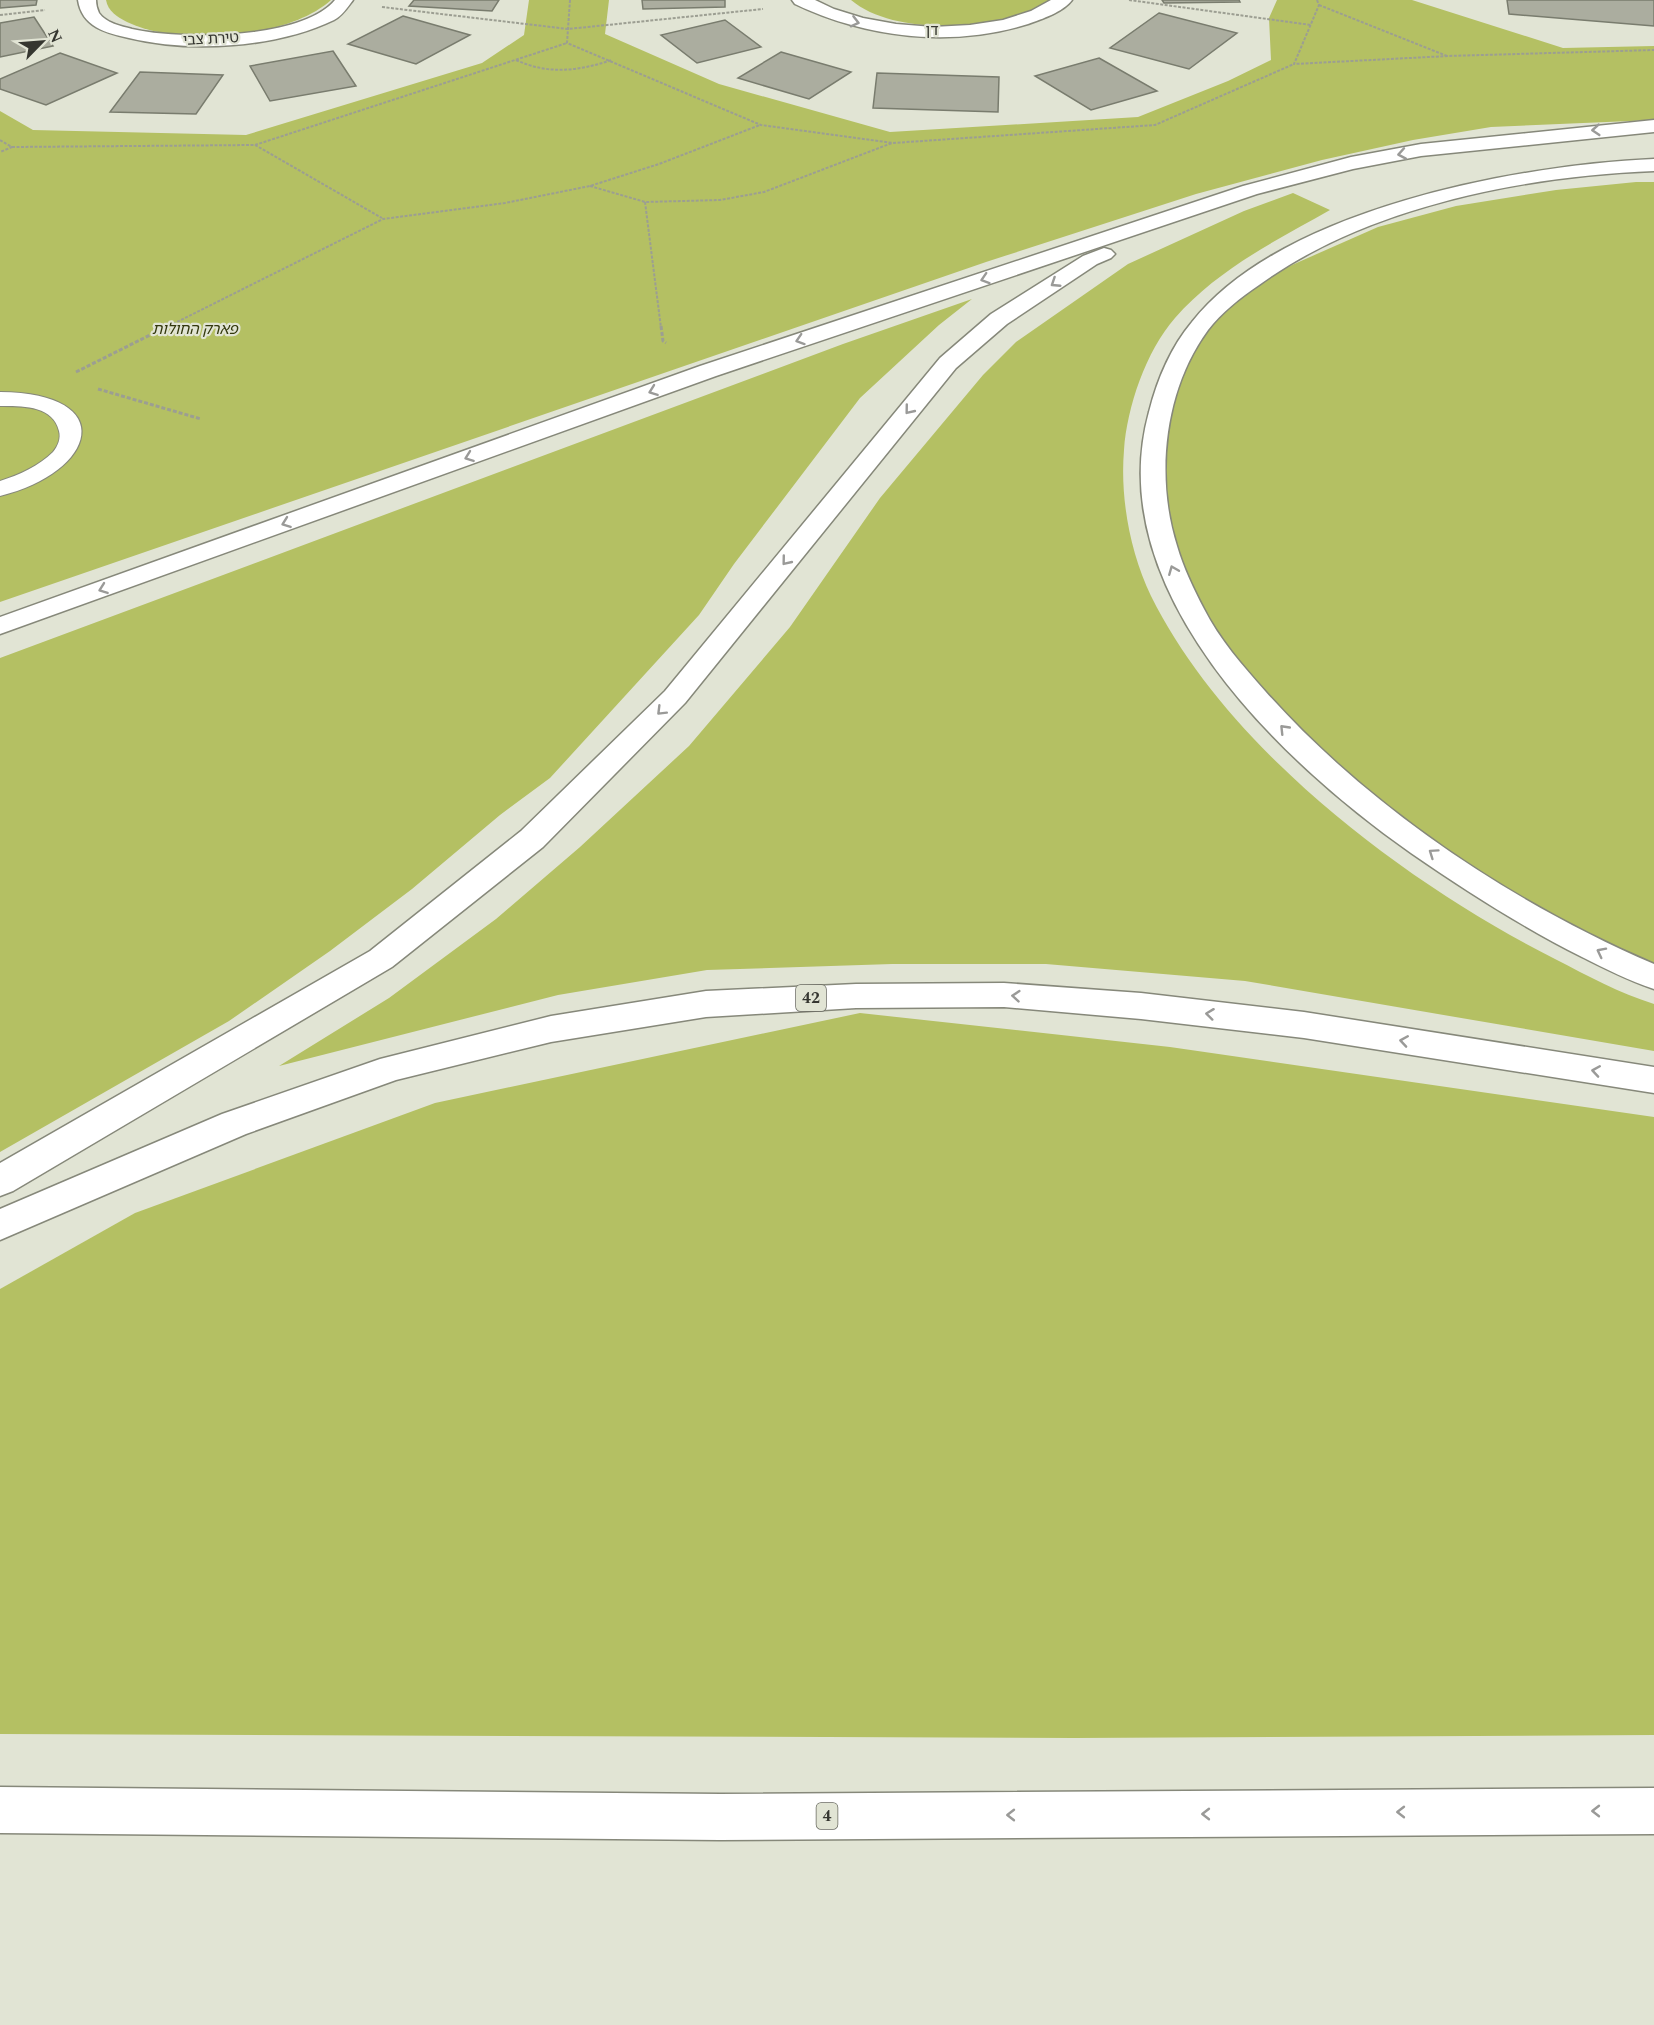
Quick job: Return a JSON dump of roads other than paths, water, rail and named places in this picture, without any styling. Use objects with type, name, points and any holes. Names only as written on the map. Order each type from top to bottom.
[{"type":"main road","name":"טירת צבי","points":[[87,0],[87,9],[101,25],[134,35],[199,42],[239,38],[301,25],[330,15],[343,1]]},
{"type":"main road","name":"דן","points":[[805,2],[831,15],[873,26],[933,31],[1011,24],[1036,17],[1063,0]]},
{"type":"main road","points":[[0,626],[708,371],[1301,175],[1421,150],[1654,126]]},
{"type":"main road","points":[[1654,165],[1569,173],[1445,195],[1340,230],[1287,255],[1257,273],[1199,326],[1179,361],[1155,428],[1152,471],[1164,548],[1181,591],[1206,634],[1244,688],[1318,764],[1395,826],[1474,882],[1545,924],[1654,977]]},
{"type":"main road","points":[[0,1181],[381,959],[532,839],[675,697],[948,363],[999,319],[1090,260],[1220,201]]},
{"type":"main road","name":"42","points":[[0,1225],[234,1124],[392,1068],[551,1029],[706,1004],[856,996],[1005,995],[1141,1006],[1304,1025],[1654,1080]]},
{"type":"main road","name":"4","points":[[0,1810],[720,1817],[1654,1811]]},
{"type":"lane","points":[[0,399],[25,400],[48,405],[64,415],[72,429],[70,444],[57,460],[37,475],[0,489]]},
{"type":"park label","name":"פארק החולות","points":[[195,329]]}]
